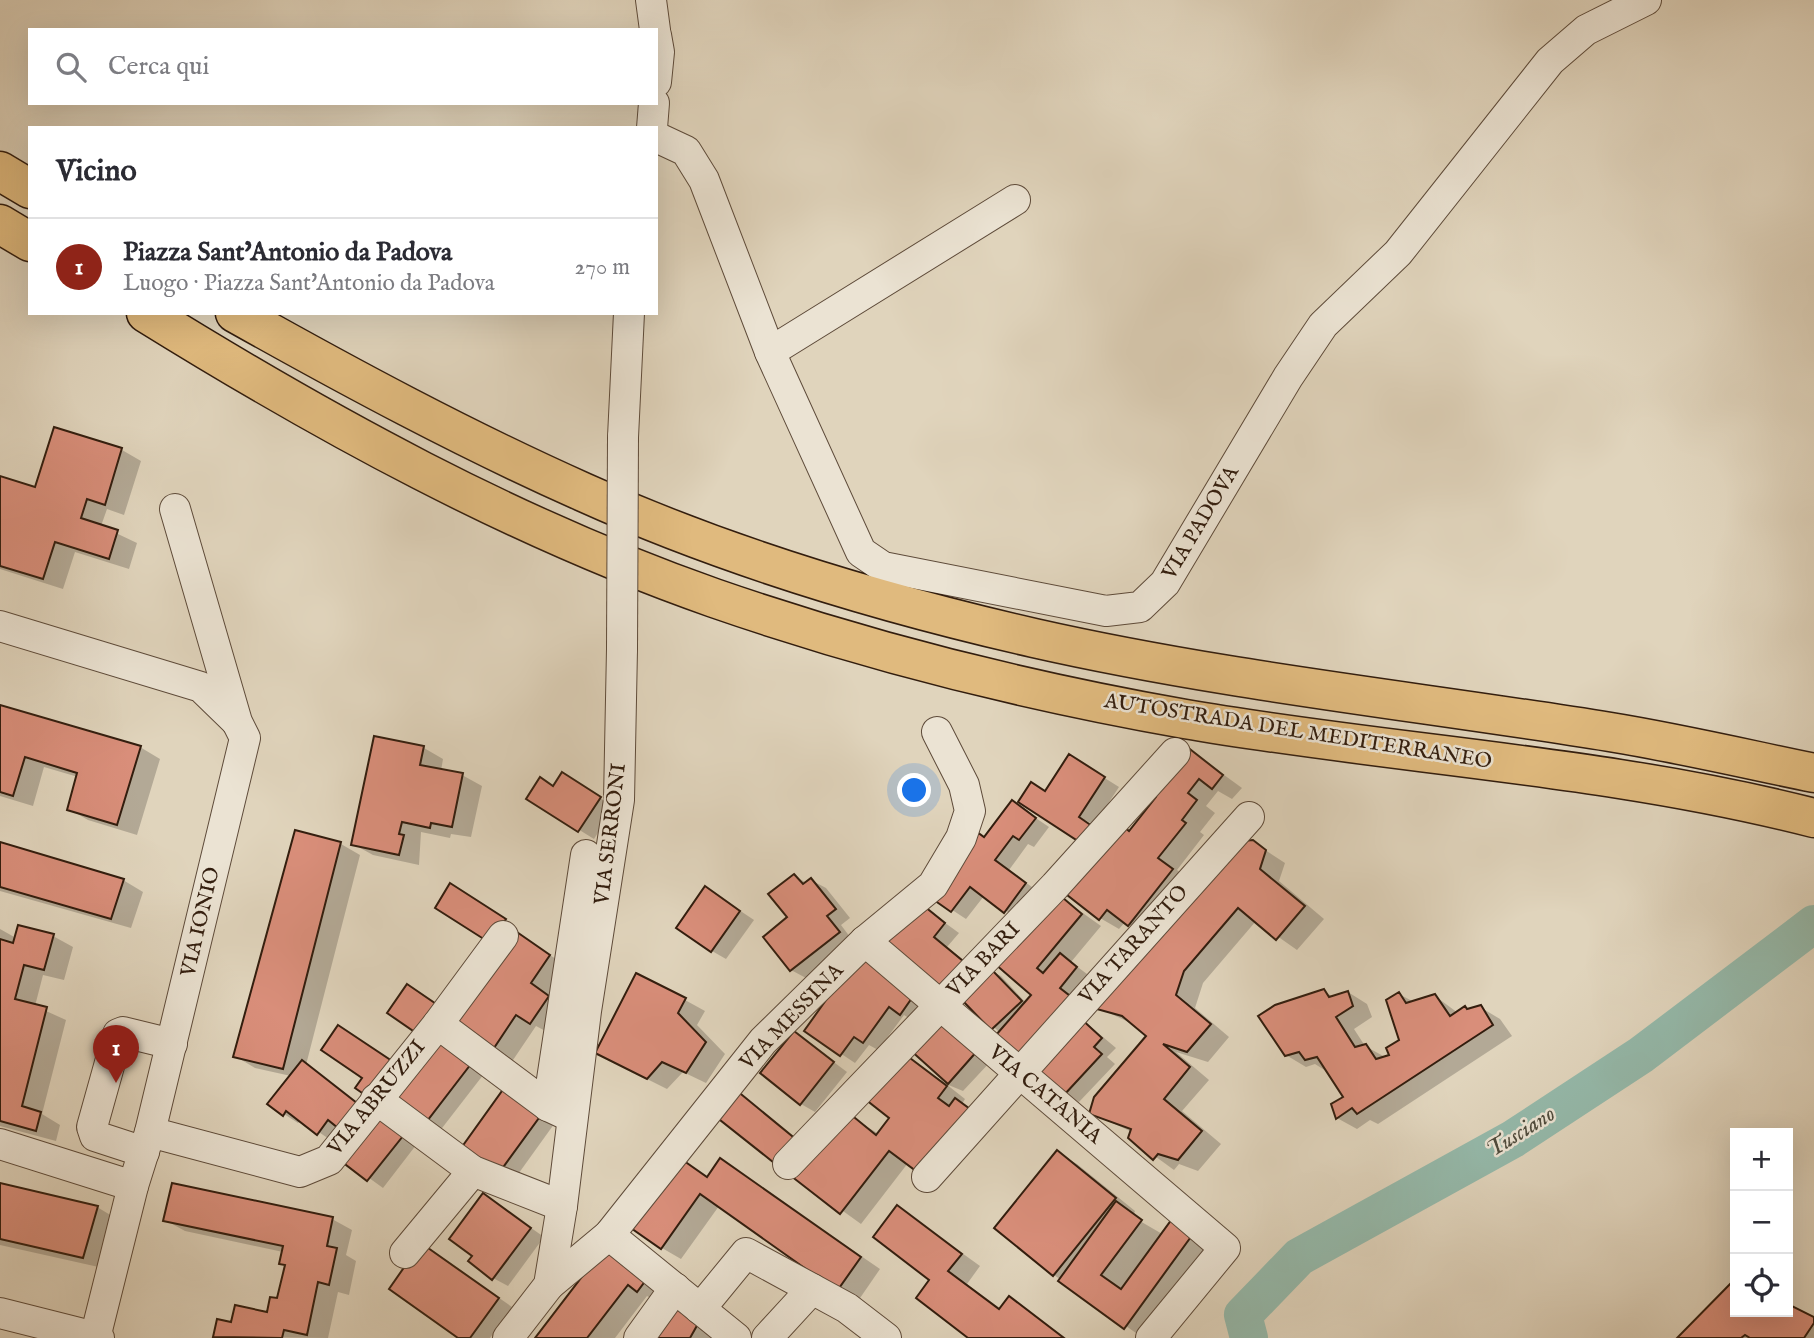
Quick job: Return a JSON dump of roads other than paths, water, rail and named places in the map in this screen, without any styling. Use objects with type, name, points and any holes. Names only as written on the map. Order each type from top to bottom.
[{"type":"highway","points":[[0,171],[28,188]]},
{"type":"highway","points":[[0,224],[28,241]]},
{"type":"highway","name":"AUTOSTRADA DEL MEDITERRANEO","points":[[149,315],[360,440],[565,538],[712,597],[865,645],[1023,686],[1187,719],[1609,778],[1772,807],[1814,818]]},
{"type":"highway","points":[[239,315],[383,396],[584,493],[729,551],[878,598],[1034,638],[1195,670],[1614,733],[1804,771]]},
{"type":"street","points":[[651,0],[655,28]]},
{"type":"street","name":"VIA PADOVA","points":[[658,138],[686,151],[704,180],[771,352],[861,552],[883,567],[1106,611],[1140,607],[1165,583],[1288,377],[1323,325],[1398,253],[1550,61],[1586,30],[1646,0]]},
{"type":"street","points":[[652,126],[654,105]]},
{"type":"street","points":[[771,352],[1014,200]]},
{"type":"street","name":"VIA SERRONI","points":[[508,1338],[549,1285],[562,1206],[560,1112],[619,800],[623,437],[629,315]]},
{"type":"street","name":"VIA IONIO","points":[[96,1338],[133,1186],[172,1044],[244,738],[175,509]]},
{"type":"street","points":[[0,626],[201,687],[237,722]]},
{"type":"street","name":"VIA MESSINA","points":[[549,1285],[609,1234],[763,1041],[864,941],[933,885],[961,838],[970,811],[964,785],[937,732]]},
{"type":"street","name":"VIA BARI","points":[[788,1164],[1055,886],[1175,752]]},
{"type":"street","name":"VIA TARANTO","points":[[927,1177],[1249,817]]},
{"type":"street","points":[[560,1112],[586,855]]},
{"type":"street","name":"VIA ABRUZZI","points":[[172,1044],[123,1032],[118,1034],[92,1127],[94,1136],[147,1142],[300,1172],[329,1160],[438,1024],[503,936]]},
{"type":"street","name":"VIA CATANIA","points":[[864,941],[1225,1248],[1151,1338]]},
{"type":"street","name":"VIA ABRUZZI","points":[[438,1024],[560,1112]]},
{"type":"street","points":[[376,1099],[473,1171],[562,1206]]},
{"type":"street","points":[[0,1144],[133,1186]]},
{"type":"street","points":[[404,1253],[473,1171]]},
{"type":"street","points":[[609,1234],[736,1338]]},
{"type":"street","points":[[700,1309],[746,1253],[847,1308],[886,1338]]},
{"type":"street","points":[[639,1338],[675,1288]]},
{"type":"street","points":[[767,1338],[812,1289]]},
{"type":"street","points":[[0,1313],[96,1338]]},
{"type":"waterway","name":"Tusciano","points":[[1249,1338],[1243,1315],[1299,1257],[1513,1139],[1641,1055],[1814,924]]},
{"type":"place","name":"Piazza Sant'Antonio da Padova","points":[[116,1083]]}]
